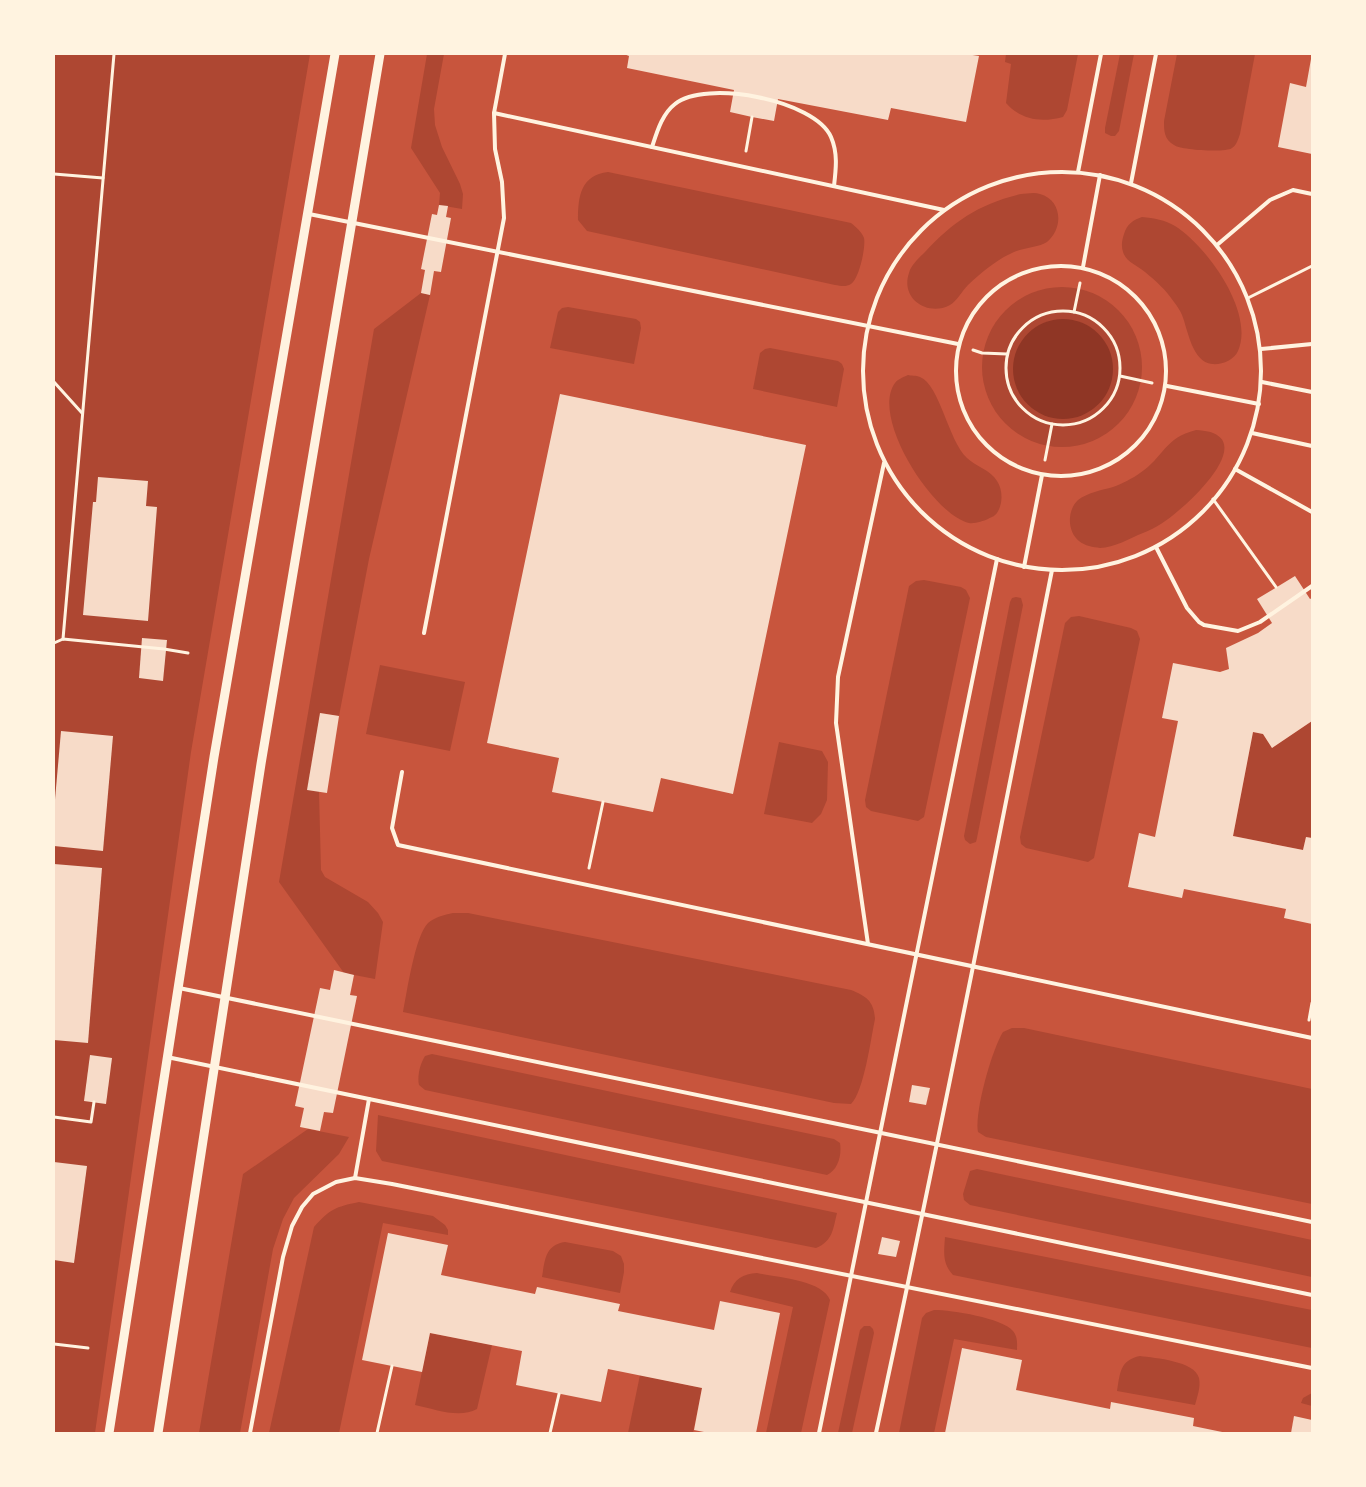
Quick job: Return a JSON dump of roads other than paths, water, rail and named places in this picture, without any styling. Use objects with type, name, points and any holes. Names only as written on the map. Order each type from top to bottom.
[{"type":"street","points":[[109,1433],[214,757],[335,54]]},
{"type":"street","points":[[158,1433],[261,764],[380,54]]},
{"type":"lane","points":[[424,633],[504,218],[502,182],[494,149],[494,113],[505,54]]},
{"type":"lane","points":[[1078,172],[1101,54]]},
{"type":"lane","points":[[1131,183],[1156,54]]},
{"type":"lane","points":[[652,147],[660,124],[675,104],[698,94],[756,96],[788,105],[814,117],[831,136],[837,161],[834,186]]},
{"type":"lane","points":[[494,113],[944,210]]},
{"type":"lane","points":[[1078,172],[1100,175],[1131,183],[1176,207],[1217,246],[1242,283],[1258,331],[1261,349],[1262,382],[1252,433],[1230,480],[1196,519],[1156,547],[1104,566],[1052,570],[997,560],[945,533],[902,492],[884,463],[874,441],[862,384],[866,326],[884,279],[912,238],[944,210],[990,184],[1033,173],[1078,172]]},
{"type":"lane","points":[[1083,267],[1100,175]]},
{"type":"lane","points":[[1217,246],[1270,200],[1292,190],[1312,194]]},
{"type":"lane","points":[[308,214],[958,344]]},
{"type":"lane","points":[[1058,265],[1083,267],[1115,279],[1140,299],[1157,325],[1166,354],[1167,386],[1156,418],[1137,446],[1109,466],[1076,476],[1042,475],[1010,464],[982,442],[963,412],[955,379],[958,344],[968,319],[985,297],[1006,280],[1031,269],[1058,265]]},
{"type":"lane","points":[[1261,349],[1312,344]]},
{"type":"lane","points":[[1262,382],[1312,392]]},
{"type":"lane","points":[[1167,386],[1259,404]]},
{"type":"lane","points":[[1252,433],[1312,446]]},
{"type":"lane","points":[[868,944],[836,724],[838,677],[884,463]]},
{"type":"lane","points":[[1235,469],[1312,512]]},
{"type":"lane","points":[[1024,566],[1042,475]]},
{"type":"lane","points":[[1156,547],[1187,608],[1204,625],[1238,631],[1260,622],[1312,586]]},
{"type":"lane","points":[[819,1433],[997,560]]},
{"type":"lane","points":[[876,1433],[974,966],[1052,570]]},
{"type":"lane","points":[[402,772],[392,828],[398,845],[1312,1038]]},
{"type":"lane","points":[[178,988],[937,1143],[1312,1222]]},
{"type":"lane","points":[[167,1057],[1312,1294]]},
{"type":"lane","points":[[355,1178],[369,1099]]},
{"type":"lane","points":[[250,1433],[283,1258],[292,1226],[302,1207],[313,1194],[336,1182],[355,1178],[1312,1368]]}]
